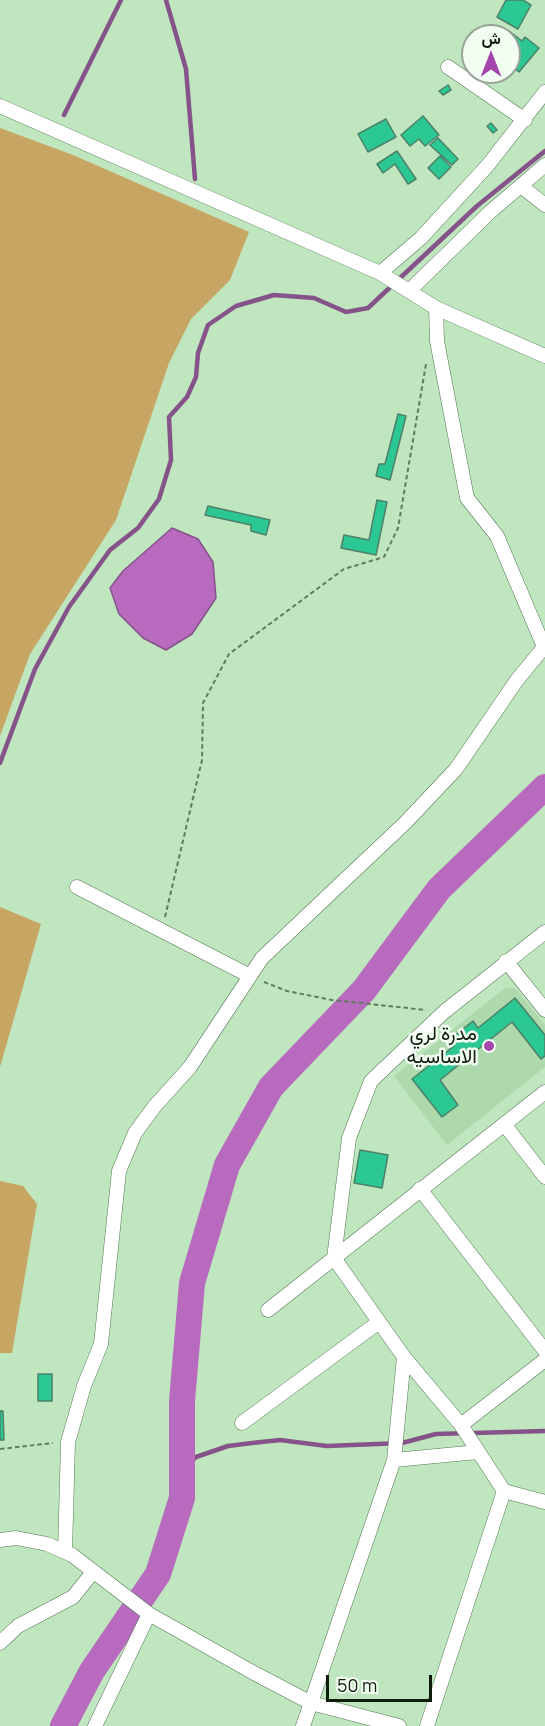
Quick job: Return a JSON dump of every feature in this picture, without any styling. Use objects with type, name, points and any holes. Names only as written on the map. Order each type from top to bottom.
[{"type":"street","points":[[448,67],[525,120]]},
{"type":"street","points":[[383,275],[421,238],[488,165],[545,92]]},
{"type":"street","points":[[0,106],[383,275],[436,308],[545,356]]},
{"type":"street","points":[[405,289],[545,165]]},
{"type":"street","points":[[521,186],[545,205]]},
{"type":"street","points":[[65,1552],[68,1442],[84,1386],[101,1344],[119,1171],[135,1133],[154,1107],[190,1067],[262,958],[405,823],[456,769],[517,680],[544,647],[497,536],[467,498],[437,341],[436,308]]},
{"type":"street","points":[[77,887],[250,976]]},
{"type":"street","points":[[545,932],[444,1012],[371,1081],[349,1138],[334,1258],[404,1357],[461,1425],[504,1491],[545,1502]]},
{"type":"street","points":[[506,961],[545,1010]]},
{"type":"street","points":[[268,1310],[545,1092]]},
{"type":"street","points":[[504,1124],[545,1177]]},
{"type":"street","points":[[420,1189],[545,1351]]},
{"type":"street","points":[[242,1423],[379,1322]]},
{"type":"street","points":[[303,1726],[394,1460],[404,1357]]},
{"type":"street","points":[[461,1425],[545,1360]]},
{"type":"street","points":[[394,1460],[478,1452]]},
{"type":"street","points":[[427,1726],[504,1491]]},
{"type":"street","points":[[0,1540],[16,1538],[47,1544],[65,1552],[149,1614],[311,1703],[399,1726]]},
{"type":"street","points":[[0,1643],[18,1626],[73,1597],[93,1572]]},
{"type":"street","points":[[95,1726],[149,1614]]},
{"type":"path","points":[[161,930],[202,760],[203,703],[229,654],[344,569],[384,557],[398,528],[427,359]]},
{"type":"path","points":[[250,976],[287,991],[332,1000],[444,1012]]},
{"type":"path","points":[[0,1449],[68,1442]]},
{"type":"shaded area","points":[[0,128],[73,155],[249,232],[230,280],[191,319],[169,363],[116,520],[30,654],[0,736]]},
{"type":"shaded area","points":[[172,528],[198,539],[213,562],[216,598],[192,634],[166,650],[143,638],[119,614],[110,588],[123,571]]},
{"type":"shaded area","points":[[0,907],[41,924],[0,1067]]},
{"type":"shaded area","name":"مدرة لري الاساسیه","points":[[505,988],[515,988],[545,1025],[545,1067],[447,1145],[394,1076]]},
{"type":"shaded area","points":[[0,1181],[23,1186],[37,1204],[12,1353],[0,1353]]},
{"type":"building","points":[[506,0],[523,0],[531,5],[521,24],[509,24],[497,17]]},
{"type":"building","points":[[525,37],[539,48],[521,70],[521,40]]},
{"type":"building","points":[[448,85],[451,90],[443,95],[439,91]]},
{"type":"building","points":[[423,116],[439,135],[425,146],[419,139],[410,146],[401,135]]},
{"type":"building","points":[[386,119],[396,137],[368,152],[358,134]]},
{"type":"building","points":[[491,123],[497,130],[493,133],[487,126]]},
{"type":"building","points":[[438,138],[458,159],[452,165],[430,145]]},
{"type":"building","points":[[397,151],[416,179],[408,184],[395,164],[383,173],[377,164]]},
{"type":"building","points":[[440,156],[451,167],[439,179],[428,168]]},
{"type":"building","points":[[398,414],[406,416],[390,480],[376,476],[379,464],[385,464]]},
{"type":"building","points":[[377,500],[387,502],[376,555],[341,548],[344,535],[369,540]]},
{"type":"building","points":[[208,506],[270,520],[266,535],[251,531],[251,525],[205,515]]},
{"type":"building","points":[[515,998],[545,1035],[545,1056],[541,1059],[512,1022],[440,1080],[458,1105],[442,1117],[412,1079],[454,1046],[449,1040],[473,1021],[478,1028]]},
{"type":"building","points":[[360,1150],[388,1155],[382,1188],[354,1183]]},
{"type":"building","points":[[38,1374],[52,1374],[52,1401],[38,1401]]},
{"type":"building","points":[[0,1411],[3,1411],[4,1440],[0,1440]]},
{"type":"waterway","points":[[64,115],[121,0]]},
{"type":"waterway","points":[[166,0],[186,69],[195,179]]},
{"type":"waterway","points":[[0,763],[35,669],[69,607],[110,550],[138,528],[159,499],[171,460],[169,417],[187,397],[196,377],[198,353],[208,325],[236,306],[274,295],[314,298],[346,312],[368,308],[477,206],[545,151]]},
{"type":"waterway","points":[[63,1726],[92,1671],[158,1574],[182,1498],[182,1401],[192,1283],[227,1165],[271,1087],[364,990],[439,889],[545,787]]},
{"type":"waterway","points":[[182,1471],[196,1457],[228,1446],[252,1443],[280,1440],[327,1446],[402,1443],[436,1434],[545,1431]]},
{"type":"place","name":"مدرة لري الاساسیه","points":[[489,1046]]}]
